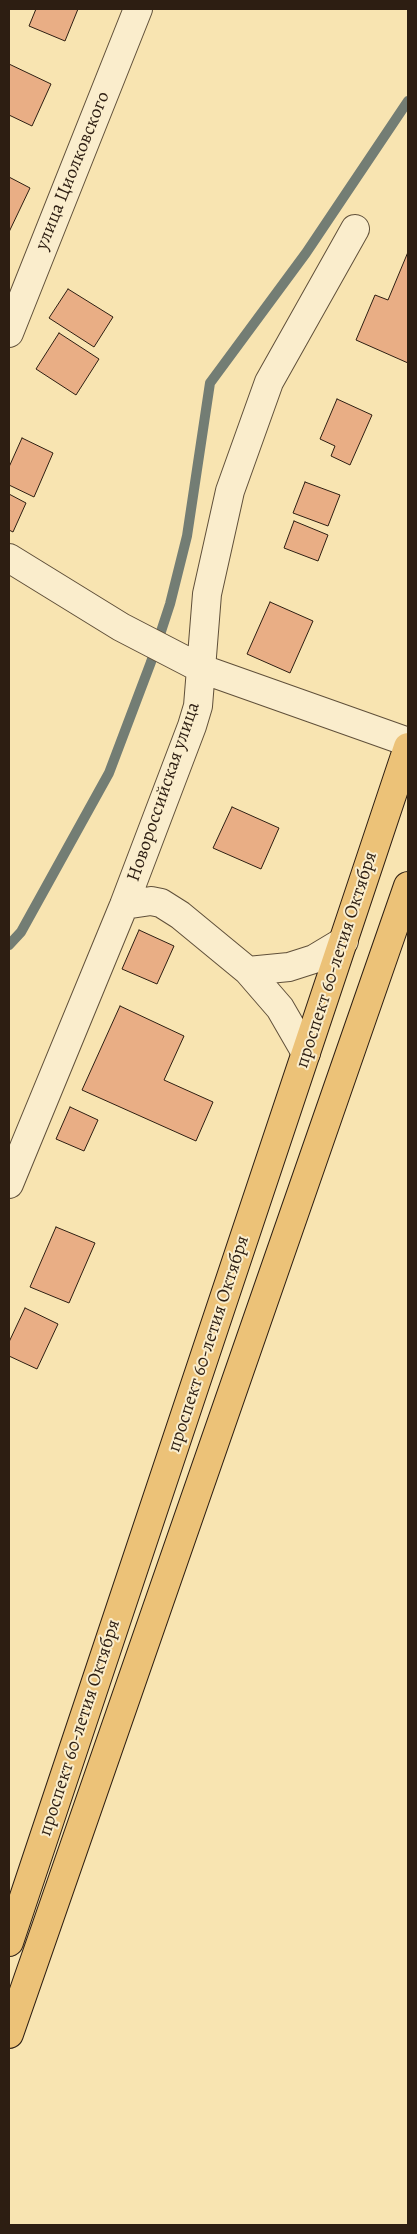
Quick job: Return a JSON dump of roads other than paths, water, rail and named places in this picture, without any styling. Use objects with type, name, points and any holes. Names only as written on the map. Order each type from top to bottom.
[{"type":"highway","name":"проспект 60-летия Октября","points":[[9,1942],[408,747]]},
{"type":"highway","name":"проспект 60-летия Октября","points":[[9,2034],[408,886]]},
{"type":"street","name":"улица Циолковского","points":[[9,333],[138,9]]},
{"type":"street","name":"Новороссийская улица","points":[[9,1184],[124,905],[192,726],[198,706],[194,665],[207,594],[230,491],[269,382],[355,229]]},
{"type":"street","points":[[9,558],[121,627],[194,665],[408,742]]},
{"type":"street","points":[[124,905],[151,901],[161,903],[180,915],[248,971],[280,1008],[306,1053]]},
{"type":"street","points":[[248,971],[289,967],[314,958],[344,941]]},
{"type":"waterway","points":[[9,945],[21,932],[109,773],[151,662],[170,604],[187,536],[210,383],[306,253],[408,101]]}]
